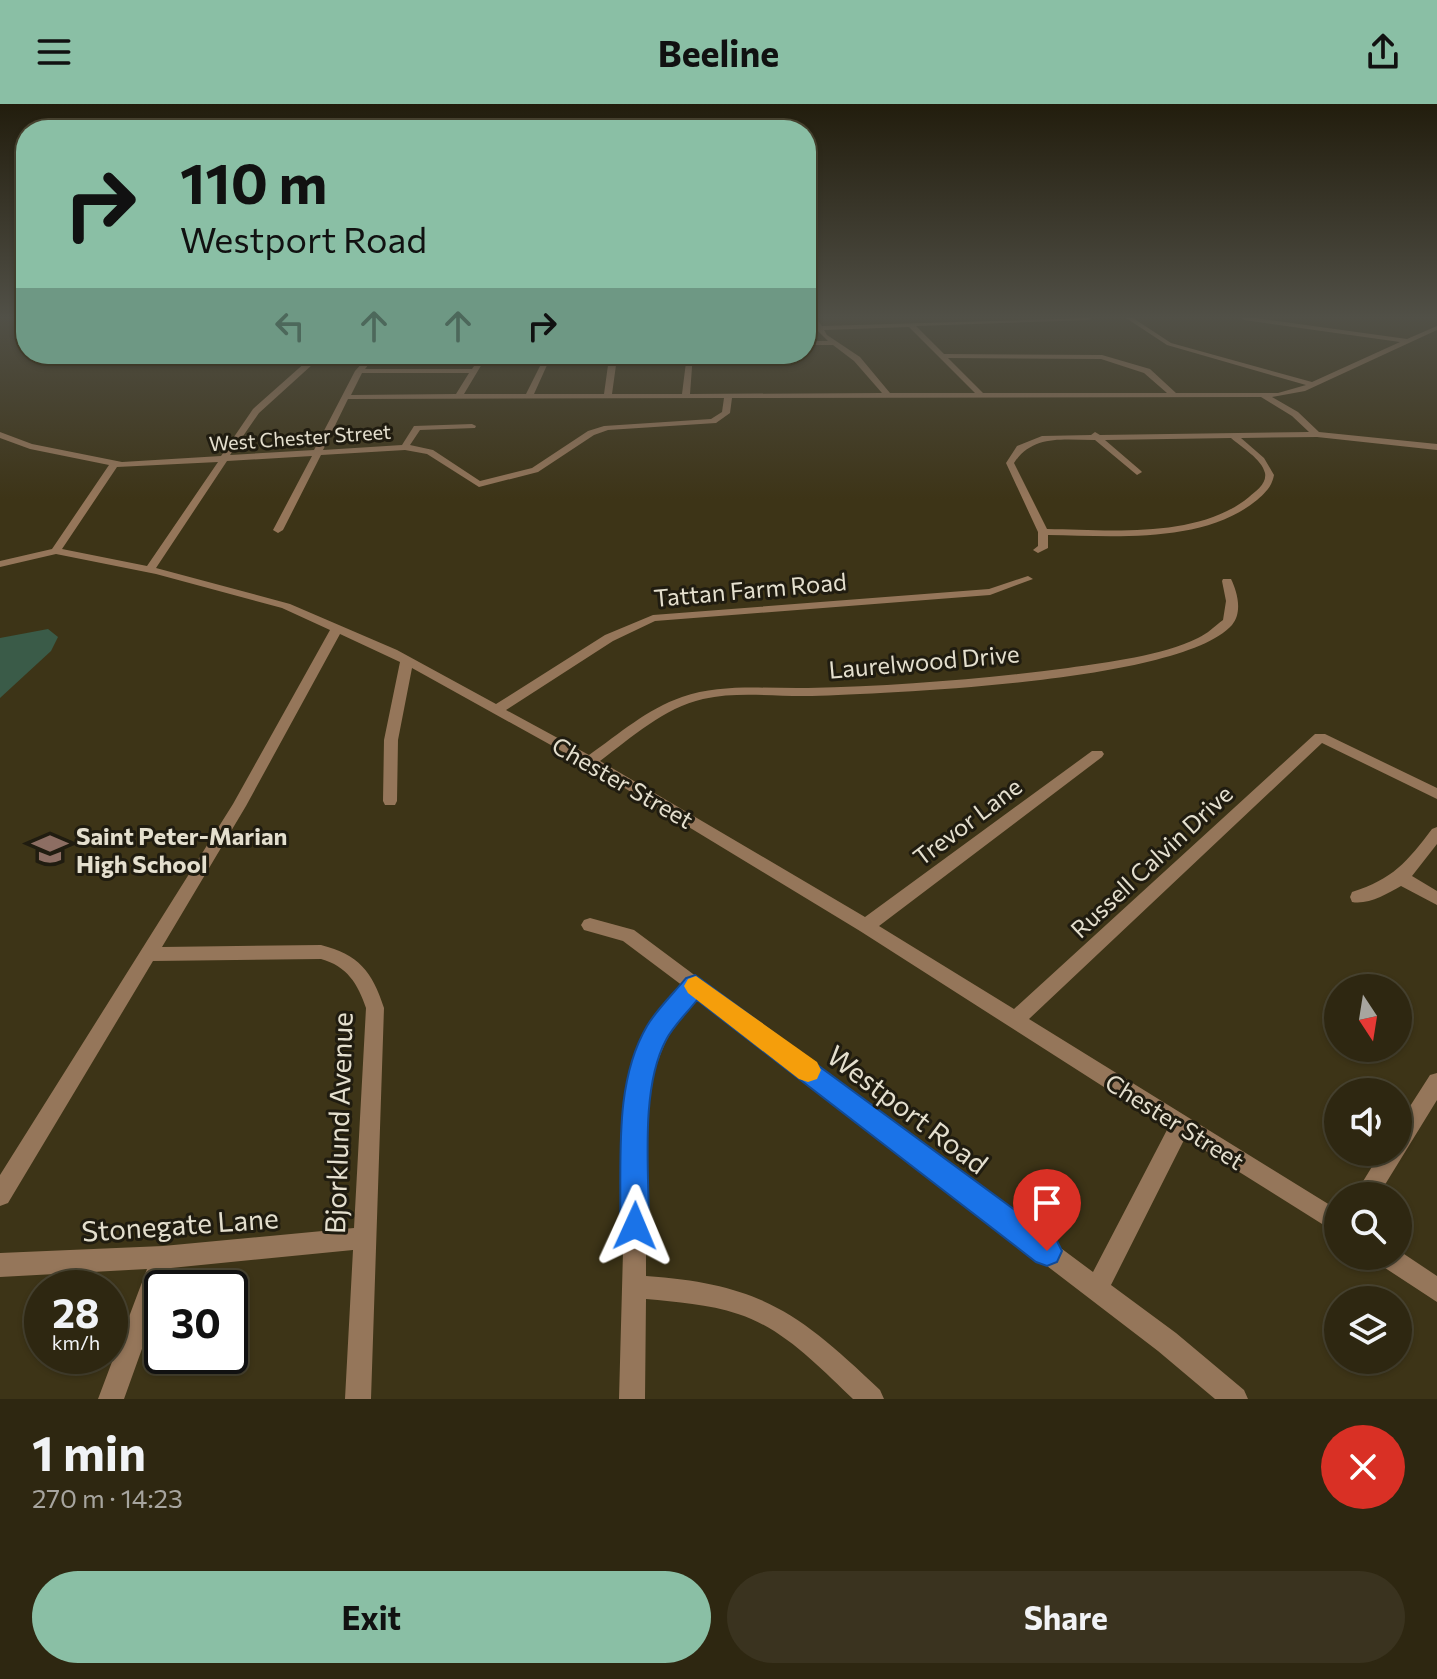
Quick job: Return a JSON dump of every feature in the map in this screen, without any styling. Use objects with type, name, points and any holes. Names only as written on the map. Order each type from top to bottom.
[{"type":"street","points":[[149,570],[256,411],[292,378]]},
{"type":"street","points":[[278,530],[356,378]]},
{"type":"street","points":[[459,396],[469,378]]},
{"type":"street","points":[[529,397],[538,378]]},
{"type":"street","points":[[608,396],[610,378]]},
{"type":"street","points":[[686,396],[688,378]]},
{"type":"street","points":[[873,378],[887,395]]},
{"type":"street","points":[[965,378],[980,394]]},
{"type":"street","points":[[1155,378],[1173,394]]},
{"type":"street","points":[[1292,378],[1312,384]]},
{"type":"street","points":[[347,397],[1264,395],[1294,392],[1324,378]]},
{"type":"street","points":[[1264,395],[1295,414],[1317,434]]},
{"type":"street","name":"West Chester Street","points":[[114,465],[222,461],[405,447],[430,452],[479,484],[535,470],[598,430],[629,425],[702,424],[721,418],[727,411],[728,396]]},
{"type":"street","points":[[405,447],[417,428],[472,426]]},
{"type":"street","points":[[1043,532],[1175,528],[1215,520],[1242,510],[1270,478],[1268,470],[1232,434]]},
{"type":"street","points":[[1038,550],[1043,548],[1043,532],[1010,467],[1011,457],[1036,440],[1095,435],[1317,434],[1437,447]]},
{"type":"street","points":[[0,435],[30,446],[114,465],[56,551],[0,564]]},
{"type":"street","points":[[1095,435],[1137,472]]},
{"type":"street","name":"Chester Street","points":[[56,551],[260,598],[338,627],[407,660],[590,761],[866,926],[1324,1214]]},
{"type":"street","name":"Tattan Farm Road","points":[[498,709],[609,638],[653,618],[990,592],[1028,579]]},
{"type":"street","name":"Laurelwood Drive","points":[[590,761],[656,714],[706,694],[948,685],[1174,653],[1211,638],[1227,623],[1232,594],[1227,581]]},
{"type":"street","points":[[0,1195],[239,806],[338,627]]},
{"type":"street","points":[[390,801],[391,740],[407,660]]},
{"type":"street","name":"Russell Calvin Drive","points":[[1015,1020],[1320,737],[1437,794]]},
{"type":"street","name":"Trevor Lane","points":[[866,926],[1097,754]]},
{"type":"street","points":[[1358,897],[1387,889],[1403,879],[1437,833]]},
{"type":"street","points":[[1403,879],[1437,899]]},
{"type":"street","name":"Westport Road","points":[[590,925],[628,935],[1097,1289],[1235,1399]]},
{"type":"street","name":"Bjorklund Avenue","points":[[150,954],[321,952],[343,958],[360,972],[375,1008],[358,1399]]},
{"type":"street","points":[[632,1399],[637,1105],[640,1085],[657,1032],[695,985]]},
{"type":"street","points":[[1412,1122],[1437,1082]]},
{"type":"street","points":[[1097,1289],[1181,1124]]},
{"type":"street","name":"Stonegate Lane","points":[[0,1265],[163,1257],[364,1238]]},
{"type":"street","points":[[111,1399],[163,1257]]},
{"type":"street","points":[[1408,1270],[1437,1290]]},
{"type":"street","points":[[634,1287],[722,1294],[777,1316],[871,1399]]},
{"type":"green space","points":[[48,629],[58,637],[51,651],[0,698],[0,638]]},
{"type":"slow traffic","points":[[696,986],[808,1070]]},
{"type":"place","name":"Saint Peter-Marian High School","points":[[50,849]]},
{"type":"route","points":[[635,1226],[637,1105],[646,1058],[657,1032],[695,985],[1047,1251]]}]
